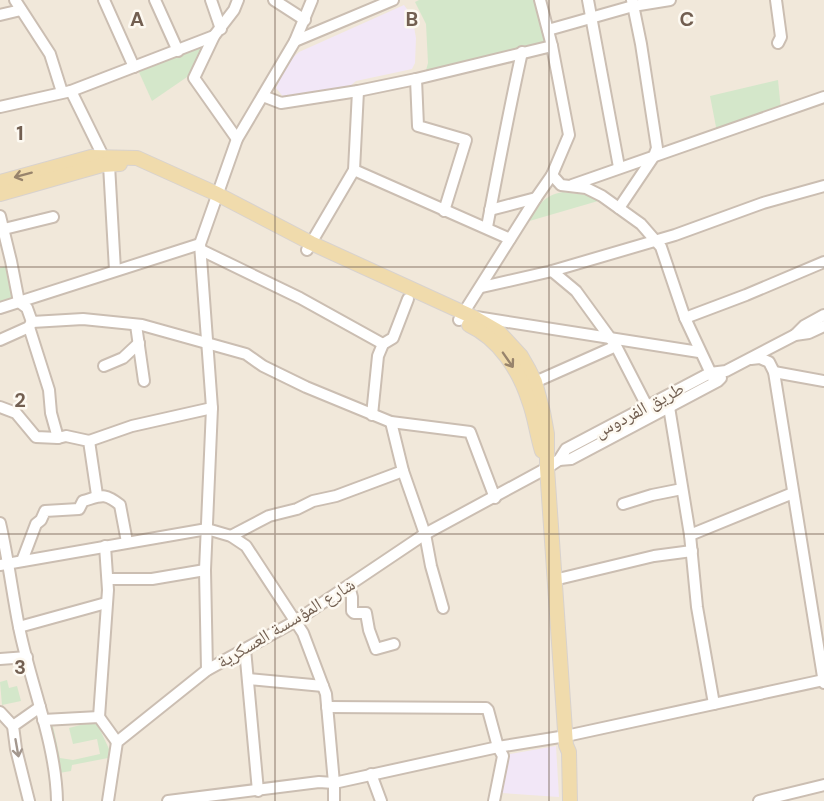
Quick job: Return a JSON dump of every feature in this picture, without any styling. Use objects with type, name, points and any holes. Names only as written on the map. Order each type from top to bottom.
[{"type":"main road","points":[[0,182],[91,157],[127,164],[216,199],[408,299],[465,317],[494,341],[520,378],[530,402],[546,468]]},
{"type":"main road","points":[[0,194],[106,160]]},
{"type":"main road","points":[[309,246],[499,332],[525,363],[535,382],[547,434],[546,468],[566,740],[569,752],[570,801]]},
{"type":"main road","points":[[564,801],[563,753],[566,740]]},
{"type":"street","points":[[15,0],[50,54],[67,92],[106,160],[115,270]]},
{"type":"street","points":[[104,0],[134,67]]},
{"type":"street","points":[[155,0],[178,51]]},
{"type":"street","points":[[211,0],[218,32]]},
{"type":"street","points":[[237,139],[194,78],[238,0]]},
{"type":"street","points":[[274,0],[305,20]]},
{"type":"street","points":[[207,670],[205,570],[212,408],[200,247],[237,139],[295,41],[312,0]]},
{"type":"street","points":[[295,41],[393,0]]},
{"type":"street","points":[[540,0],[552,46],[569,135],[552,175],[510,238],[465,317],[612,341],[699,352]]},
{"type":"street","points":[[588,0],[619,167]]},
{"type":"street","points":[[548,30],[632,3],[670,0]]},
{"type":"street","points":[[776,0],[781,37],[778,43]]},
{"type":"street","points":[[619,208],[657,148],[632,3]]},
{"type":"street","points":[[0,15],[21,10]]},
{"type":"street","points":[[0,107],[67,92],[178,51],[218,32]]},
{"type":"street","points":[[263,96],[281,103],[358,91],[552,46]]},
{"type":"street","points":[[487,227],[522,52]]},
{"type":"street","points":[[416,79],[418,126],[466,140],[444,212]]},
{"type":"street","points":[[309,246],[354,171],[358,91]]},
{"type":"street","points":[[571,185],[824,97]]},
{"type":"street","points":[[354,171],[444,212],[487,227],[510,238]]},
{"type":"street","points":[[552,175],[561,185],[586,188],[619,208],[640,224],[662,247],[685,318],[713,378]]},
{"type":"street","points":[[482,287],[552,271],[675,235],[763,203],[824,186]]},
{"type":"street","points":[[490,210],[536,198]]},
{"type":"street","points":[[0,216],[19,302],[27,308],[47,382],[51,413],[58,438]]},
{"type":"street","points":[[2,228],[53,217]]},
{"type":"street","points":[[0,308],[115,270],[200,247],[383,344]]},
{"type":"street","points":[[685,318],[824,262]]},
{"type":"street","points":[[552,271],[576,291],[592,311],[612,341],[649,411]]},
{"type":"street","points":[[372,415],[378,356],[383,344],[393,338],[408,299]]},
{"type":"street","name":"طريق الفردوس","points":[[546,468],[559,459],[571,459],[649,411],[795,335],[804,326],[824,315]]},
{"type":"street","points":[[0,340],[30,325],[83,318],[136,325],[246,354],[263,366],[391,422],[470,432],[495,498]]},
{"type":"street","points":[[136,325],[144,381]]},
{"type":"street","name":"طريق الفردوس","points":[[795,335],[809,333],[824,326]]},
{"type":"street","points":[[535,382],[612,341]]},
{"type":"street","points":[[104,366],[123,358],[139,343]]},
{"type":"street","points":[[168,801],[319,782],[334,783],[498,747],[566,740],[824,681],[774,372],[769,362],[760,358],[751,359]]},
{"type":"street","points":[[774,372],[824,381]]},
{"type":"street","name":"طريق الفردوس","points":[[649,411],[669,407],[713,378]]},
{"type":"street","points":[[0,407],[16,413],[36,437],[66,436],[89,441],[132,426],[212,408]]},
{"type":"street","points":[[669,407],[690,535],[697,608],[714,705]]},
{"type":"street","points":[[391,422],[403,471],[425,534],[443,608]]},
{"type":"street","points":[[89,441],[97,495]]},
{"type":"street","name":"شارع المؤسسة العسكرية","points":[[117,742],[207,670],[294,622],[425,534],[495,498],[546,468]]},
{"type":"street","points":[[231,536],[269,516],[336,496],[403,471]]},
{"type":"street","points":[[623,504],[682,489]]},
{"type":"street","points":[[690,535],[793,493]]},
{"type":"street","points":[[22,561],[36,524],[41,520],[45,511],[79,508],[83,501],[97,495],[106,496],[120,505],[127,542]]},
{"type":"street","points":[[0,523],[4,564],[43,720],[57,801]]},
{"type":"street","points":[[4,564],[207,529],[231,536],[246,546],[303,633],[323,686],[327,707],[334,801]]},
{"type":"street","points":[[105,546],[108,579],[99,717],[117,742],[108,801]]},
{"type":"street","points":[[554,580],[654,556],[692,551]]},
{"type":"street","points":[[108,579],[152,579],[205,570]]},
{"type":"street","points":[[349,586],[352,611],[366,613],[376,649],[394,644]]},
{"type":"street","points":[[19,627],[106,603]]},
{"type":"street","points":[[245,649],[258,791]]},
{"type":"street","points":[[0,659],[27,657]]},
{"type":"street","points":[[249,679],[323,686]]},
{"type":"street","points":[[14,726],[40,707]]},
{"type":"street","points":[[327,707],[482,707],[488,710],[498,747],[503,756],[494,801]]},
{"type":"street","points":[[0,712],[14,726],[16,748],[29,801]]},
{"type":"street","points":[[43,720],[99,717]]},
{"type":"street","points":[[371,774],[381,801]]},
{"type":"street","points":[[759,801],[824,785]]},
{"type":"shaded area","points":[[0,0],[824,0],[824,801],[0,801]]},
{"type":"shaded area","points":[[404,5],[412,16],[416,38],[415,63],[412,69],[356,81],[348,88],[285,99],[276,88],[288,62],[299,52]]},
{"type":"shaded area","points":[[556,746],[559,797],[502,793],[510,754]]},
{"type":"green space","points":[[419,0],[536,0],[550,45],[487,56],[425,74],[428,63],[426,24],[415,2]]},
{"type":"green space","points":[[207,43],[187,77],[152,101],[138,70]]},
{"type":"green space","points":[[778,80],[781,110],[717,132],[710,96]]},
{"type":"green space","points":[[563,192],[586,195],[598,201],[526,222],[546,199]]},
{"type":"green space","points":[[7,266],[17,301],[0,306],[0,268]]},
{"type":"green space","points":[[7,680],[9,688],[17,686],[21,701],[2,705],[0,682]]},
{"type":"green space","points":[[96,721],[109,749],[108,758],[72,765],[71,771],[59,773],[49,726],[53,726],[60,758],[73,760],[100,754],[97,739],[73,744],[69,728]]}]
